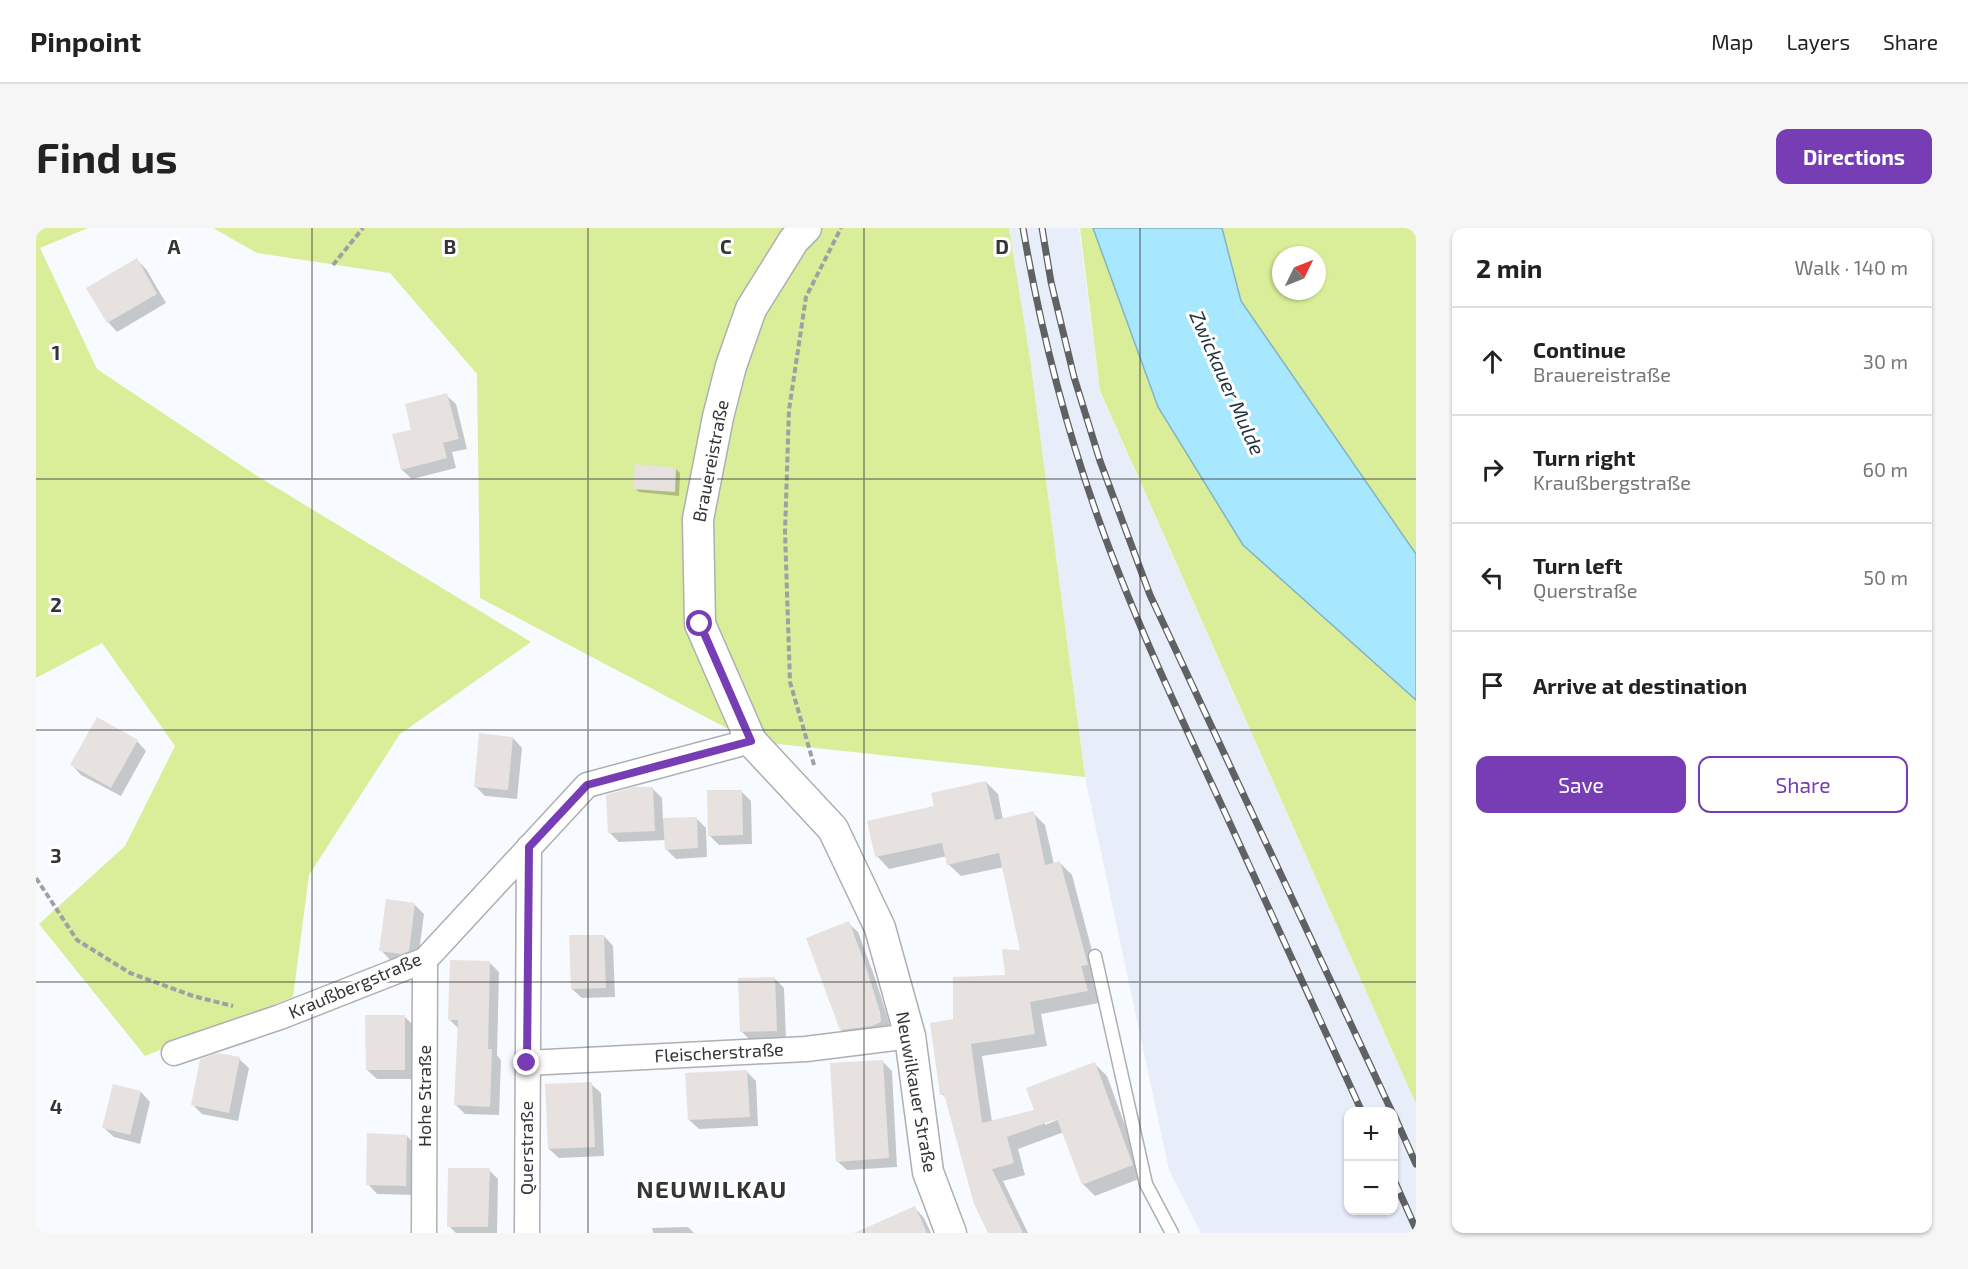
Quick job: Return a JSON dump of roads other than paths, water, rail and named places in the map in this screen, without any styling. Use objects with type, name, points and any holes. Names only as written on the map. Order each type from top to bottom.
[{"type":"street","name":"Brauereistraße","points":[[751,741],[700,624],[698,519],[718,417],[731,366],[751,309],[794,240],[806,228]]},
{"type":"street","name":"Kraußbergstraße","points":[[174,1053],[280,1017],[425,960],[587,785],[751,741]]},
{"type":"street","name":"Neuwilkauer Straße","points":[[751,741],[833,829],[880,928],[910,1036],[928,1172],[951,1233]]},
{"type":"street","name":"Querstraße","points":[[527,1233],[529,847]]},
{"type":"street","name":"Hohe Straße","points":[[424,1233],[425,960]]},
{"type":"street","name":"Fleischerstraße","points":[[527,1063],[806,1049],[910,1036]]},
{"type":"lane","points":[[1095,956],[1146,1184],[1172,1233]]},
{"type":"water","name":"Zwickauer Mulde","points":[[1093,228],[1222,228],[1241,301],[1416,554],[1416,700],[1243,545],[1158,407]]},
{"type":"railway","points":[[1023,228],[1038,307],[1057,384],[1079,461],[1119,572],[1163,678],[1360,1107]]},
{"type":"railway","points":[[1042,228],[1051,282],[1074,377],[1100,461],[1150,595],[1390,1107]]},
{"type":"railway","points":[[1398,1124],[1416,1164]]},
{"type":"railway","points":[[1398,1189],[1416,1229]]},
{"type":"district","name":"NEUWILKAU","points":[[712,1190]]}]
